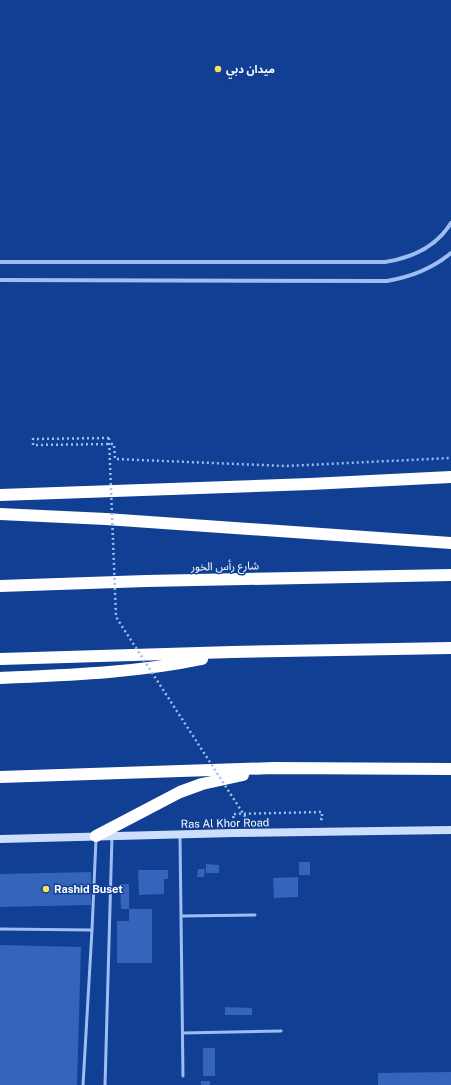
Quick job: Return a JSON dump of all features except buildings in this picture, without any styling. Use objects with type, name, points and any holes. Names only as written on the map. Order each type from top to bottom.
[{"type":"highway","points":[[0,495],[310,484],[451,477]]},
{"type":"highway","points":[[0,514],[106,519],[451,544]]},
{"type":"highway","name":"شارع رأس الخور","points":[[0,586],[154,581],[451,575]]},
{"type":"highway","points":[[0,659],[232,652],[451,648]]},
{"type":"highway","points":[[0,678],[123,671],[189,661],[232,652]]},
{"type":"highway","points":[[96,836],[180,792],[202,784],[274,768]]},
{"type":"highway","points":[[0,777],[274,768],[451,769]]},
{"type":"street","points":[[0,262],[385,262],[404,258],[421,251],[441,236],[451,223]]},
{"type":"street","points":[[0,280],[387,281],[416,274],[430,268],[451,253]]},
{"type":"street","name":"Ras Al Khor Road","points":[[0,839],[234,833],[451,830]]},
{"type":"lane","points":[[180,835],[183,1076]]},
{"type":"lane","points":[[83,1085],[96,836]]},
{"type":"lane","points":[[105,1085],[112,836]]},
{"type":"lane","points":[[182,916],[255,915]]},
{"type":"lane","points":[[0,929],[92,930]]},
{"type":"lane","points":[[183,1033],[281,1031]]},
{"type":"path","points":[[248,820],[116,617],[109,438],[33,439],[33,445],[114,444],[115,459],[262,466],[315,466],[451,458]]},
{"type":"path","points":[[233,814],[322,812],[322,819],[315,819]]},
{"type":"place","name":"ميدان دبي","points":[[218,69]]},
{"type":"place","name":"Rashid Buset","points":[[46,889]]}]
